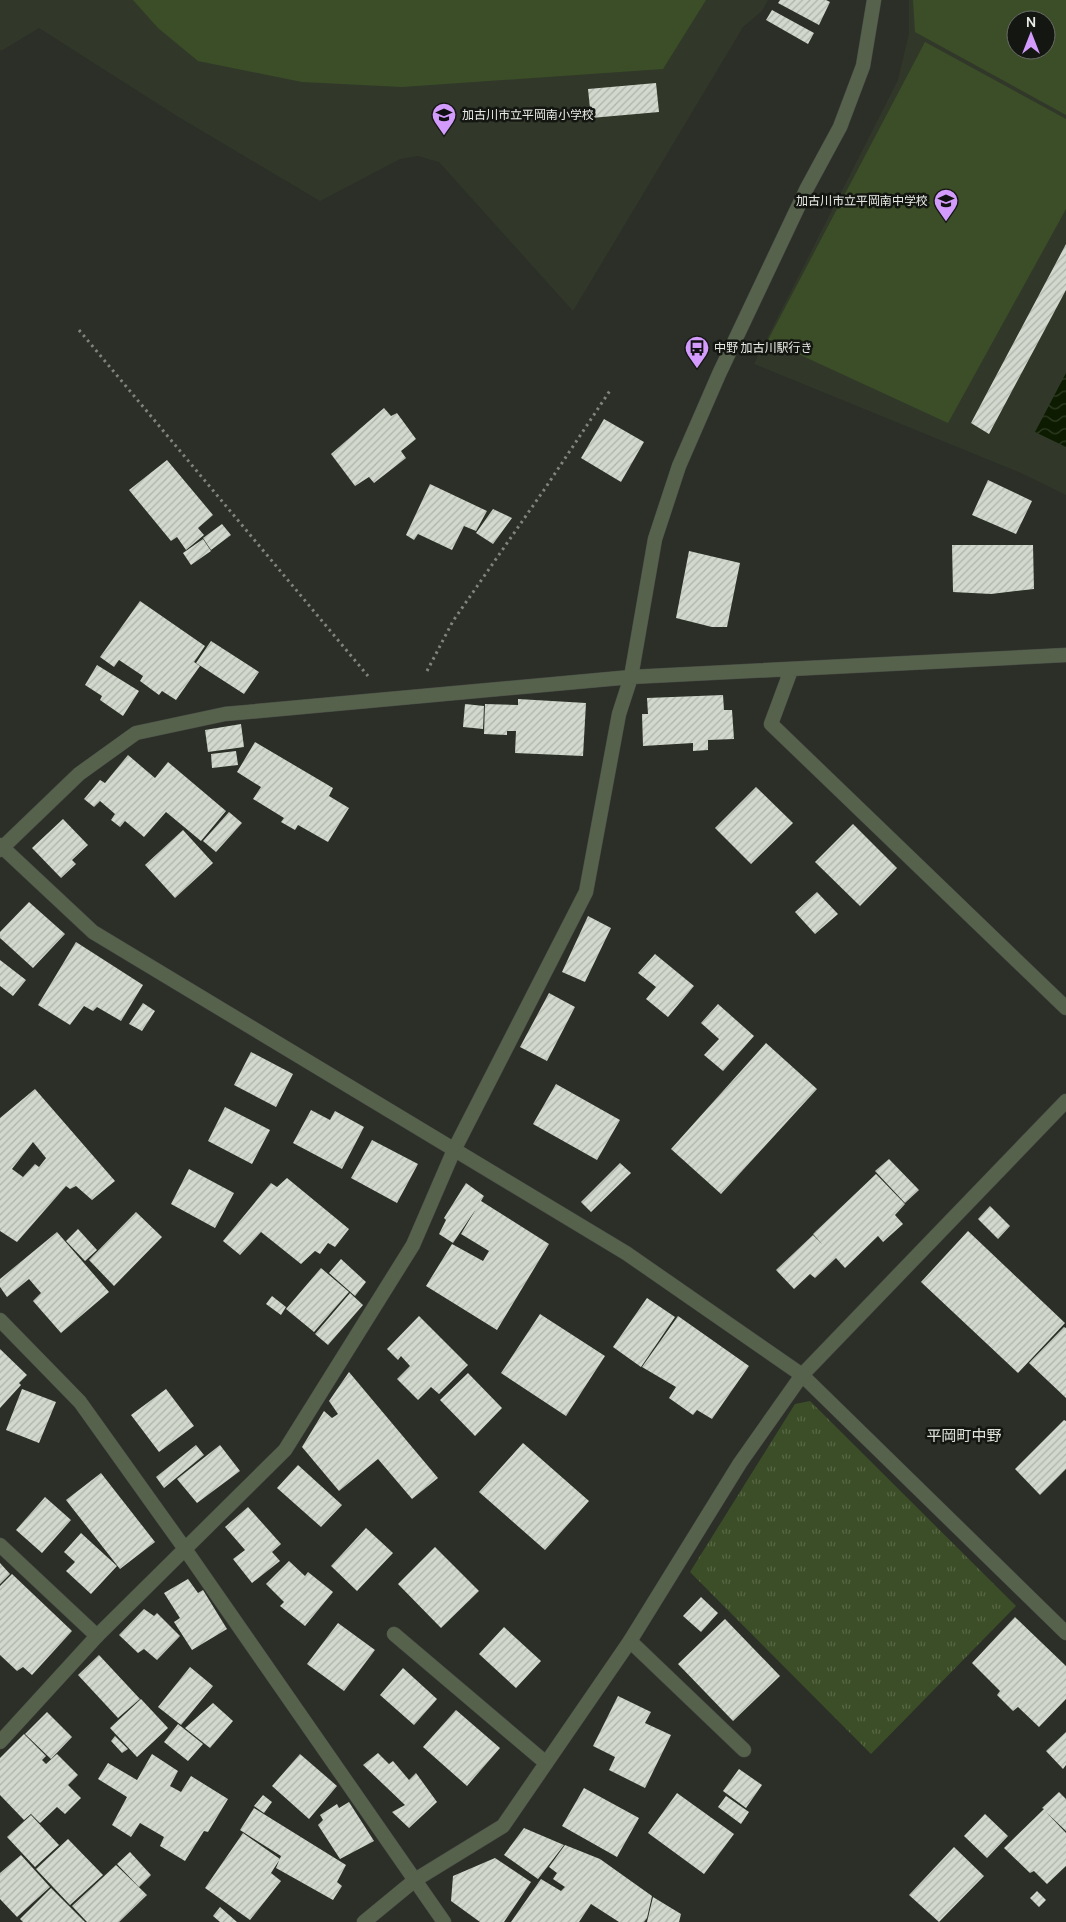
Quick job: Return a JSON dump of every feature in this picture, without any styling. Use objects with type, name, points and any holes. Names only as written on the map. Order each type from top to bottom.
[{"type":"street","points":[[0,1742],[97,1636],[285,1450],[413,1245],[454,1150],[586,892],[619,714],[631,677],[655,539],[680,466],[719,374],[790,224],[840,127],[863,66],[874,0]]},
{"type":"street","points":[[1066,655],[631,677],[224,714],[136,733],[79,774],[1,848],[93,932],[626,1253],[802,1374],[1066,1634]]},
{"type":"street","points":[[790,670],[771,724],[1066,1008]]},
{"type":"street","points":[[364,1922],[415,1880],[503,1826],[630,1641],[740,1463],[802,1374],[1066,1100]]},
{"type":"street","points":[[0,1320],[80,1402],[185,1549],[444,1922]]},
{"type":"street","points":[[0,1545],[97,1636]]},
{"type":"street","points":[[394,1634],[546,1763]]},
{"type":"street","points":[[630,1641],[744,1750]]},
{"type":"path","points":[[79,330],[388,700]]},
{"type":"path","points":[[416,697],[430,664],[454,621],[611,389]]},
{"type":"shaded area","name":"加古川市立平岡南小学校","points":[[0,0],[768,0],[762,11],[743,27],[573,311],[439,162],[418,156],[400,159],[320,201],[177,116],[39,28],[1,51]]},
{"type":"shaded area","name":"加古川市立平岡南中学校","points":[[909,0],[1066,0],[1066,495],[1021,473],[754,364],[898,80],[909,33]]},
{"type":"green space","points":[[133,0],[706,0],[663,69],[402,87],[302,82],[198,61],[158,28]]},
{"type":"green space","points":[[913,0],[1066,0],[1066,115],[915,32]]},
{"type":"green space","name":"加古川市立平岡南中学校","points":[[925,42],[1066,119],[1066,209],[948,423],[768,340]]},
{"type":"green space","points":[[810,1401],[1016,1606],[871,1754],[690,1572],[795,1404]]},
{"type":"water","points":[[1066,373],[1066,447],[1035,432]]},
{"type":"building","points":[[780,0],[826,0],[830,2],[819,25],[778,3]]},
{"type":"building","points":[[772,10],[814,33],[808,44],[766,20]]},
{"type":"building","points":[[656,83],[659,112],[591,118],[588,89]]},
{"type":"building","points":[[1066,244],[1066,290],[989,434],[971,423]]},
{"type":"building","points":[[384,408],[391,416],[397,413],[416,439],[401,451],[406,458],[374,483],[369,477],[355,486],[331,454]]},
{"type":"building","points":[[604,419],[644,442],[621,482],[581,458]]},
{"type":"building","points":[[167,460],[213,515],[198,528],[204,535],[186,550],[177,537],[171,541],[129,490]]},
{"type":"building","points":[[988,480],[1032,501],[1016,534],[972,515]]},
{"type":"building","points":[[430,484],[487,511],[476,531],[464,526],[452,550],[418,534],[414,540],[406,535]]},
{"type":"building","points":[[493,509],[512,518],[493,544],[476,533]]},
{"type":"building","points":[[222,524],[231,535],[211,550],[203,538]]},
{"type":"building","points":[[203,539],[211,551],[191,565],[183,553]]},
{"type":"building","points":[[952,545],[1033,545],[1034,589],[991,594],[953,592]]},
{"type":"building","points":[[689,551],[740,563],[727,627],[712,627],[676,618]]},
{"type":"building","points":[[140,601],[205,646],[194,662],[200,666],[176,700],[162,691],[159,695],[140,681],[143,676],[119,660],[114,667],[100,657]]},
{"type":"building","points":[[211,641],[259,672],[244,694],[196,663]]},
{"type":"building","points":[[97,665],[139,691],[123,716],[100,700],[102,696],[85,685]]},
{"type":"building","points":[[723,695],[724,710],[732,710],[734,739],[708,740],[708,750],[693,751],[693,743],[643,746],[642,714],[648,714],[647,698]]},
{"type":"building","points":[[518,699],[586,703],[583,756],[515,753],[516,731],[507,731],[507,735],[484,734],[485,704],[518,705]]},
{"type":"building","points":[[465,704],[484,706],[483,729],[463,727]]},
{"type":"building","points":[[241,724],[244,747],[208,752],[205,730]]},
{"type":"building","points":[[255,742],[333,788],[329,796],[349,808],[328,842],[298,825],[295,830],[281,822],[284,818],[253,799],[261,787],[237,772]]},
{"type":"building","points":[[236,751],[238,765],[212,768],[211,754]]},
{"type":"building","points":[[128,755],[155,778],[168,762],[226,811],[201,841],[166,812],[144,837],[125,821],[120,827],[111,820],[115,814],[100,801],[94,807],[84,799],[100,780],[105,783]]},
{"type":"building","points":[[756,787],[793,823],[751,864],[715,828]]},
{"type":"building","points":[[229,812],[242,823],[216,852],[203,841]]},
{"type":"building","points":[[63,819],[88,845],[72,860],[76,864],[61,878],[32,848]]},
{"type":"building","points":[[853,824],[897,868],[860,906],[815,862]]},
{"type":"building","points":[[183,830],[213,863],[175,898],[145,865]]},
{"type":"building","points":[[817,892],[838,914],[815,934],[795,912]]},
{"type":"building","points":[[29,902],[65,934],[33,968],[0,938],[0,932]]},
{"type":"building","points":[[588,916],[611,928],[585,982],[562,972]]},
{"type":"building","points":[[76,942],[143,985],[121,1021],[97,1007],[93,1011],[84,1006],[70,1025],[38,1005]]},
{"type":"building","points":[[655,954],[694,986],[668,1017],[646,999],[656,987],[638,973]]},
{"type":"building","points":[[0,960],[26,980],[13,996],[0,986]]},
{"type":"building","points":[[549,993],[575,1007],[547,1061],[520,1047]]},
{"type":"building","points":[[143,1003],[155,1011],[142,1031],[129,1024]]},
{"type":"building","points":[[718,1004],[754,1036],[723,1071],[704,1055],[719,1039],[701,1023]]},
{"type":"building","points":[[766,1043],[817,1089],[721,1194],[671,1149]]},
{"type":"building","points":[[251,1052],[293,1074],[276,1107],[234,1085]]},
{"type":"building","points":[[556,1084],[620,1120],[597,1160],[533,1124]]},
{"type":"building","points":[[35,1089],[115,1181],[92,1200],[76,1186],[70,1189],[66,1186],[17,1242],[0,1231],[0,1118]],"holes":[[[33,1142],[46,1158],[39,1167],[35,1164],[23,1177],[12,1169]]]},
{"type":"building","points":[[225,1107],[270,1130],[252,1164],[208,1141]]},
{"type":"building","points":[[311,1110],[330,1120],[335,1111],[364,1127],[342,1169],[293,1143]]},
{"type":"building","points":[[372,1140],[418,1164],[397,1203],[351,1178]]},
{"type":"building","points":[[889,1159],[919,1190],[905,1203],[875,1171]]},
{"type":"building","points":[[620,1163],[631,1173],[591,1212],[581,1202]]},
{"type":"building","points":[[189,1169],[234,1193],[215,1228],[171,1204]]},
{"type":"building","points":[[876,1174],[905,1204],[895,1215],[903,1224],[883,1242],[878,1236],[845,1268],[836,1258],[815,1278],[810,1274],[794,1289],[776,1270],[813,1235],[822,1244],[813,1234]]},
{"type":"building","points":[[287,1178],[349,1229],[335,1247],[328,1243],[320,1254],[315,1251],[301,1264],[261,1232],[240,1255],[223,1241],[271,1183],[277,1187]]},
{"type":"building","points":[[466,1183],[484,1196],[481,1201],[549,1244],[497,1330],[426,1286],[452,1244],[483,1261],[489,1251],[461,1234],[476,1209],[453,1243],[439,1234],[446,1220],[444,1218]]},
{"type":"building","points":[[990,1206],[1010,1226],[998,1239],[978,1219]]},
{"type":"building","points":[[136,1212],[162,1237],[114,1286],[89,1260]]},
{"type":"building","points":[[78,1229],[97,1250],[85,1261],[66,1241]]},
{"type":"building","points":[[968,1231],[1065,1323],[1018,1373],[921,1282]]},
{"type":"building","points":[[57,1232],[109,1292],[61,1333],[33,1301],[41,1293],[29,1279],[7,1297],[0,1287],[0,1279]]},
{"type":"building","points":[[341,1259],[366,1282],[355,1296],[329,1273]]},
{"type":"building","points":[[321,1268],[349,1292],[314,1332],[286,1309]]},
{"type":"building","points":[[350,1293],[363,1305],[328,1345],[315,1334]]},
{"type":"building","points":[[272,1296],[286,1307],[281,1315],[266,1304]]},
{"type":"building","points":[[647,1298],[675,1317],[641,1367],[613,1347]]},
{"type":"building","points":[[540,1314],[605,1356],[566,1416],[501,1373]]},
{"type":"building","points":[[419,1316],[468,1365],[439,1394],[431,1387],[418,1400],[397,1379],[410,1366],[401,1356],[398,1360],[387,1349]]},
{"type":"building","points":[[678,1316],[749,1366],[712,1419],[697,1410],[693,1415],[669,1398],[676,1387],[642,1367]]},
{"type":"building","points":[[1064,1327],[1066,1328],[1066,1398],[1029,1363]]},
{"type":"building","points":[[0,1349],[27,1375],[19,1383],[21,1385],[0,1408]]},
{"type":"building","points":[[349,1372],[438,1478],[412,1499],[378,1459],[339,1491],[302,1447],[324,1411],[332,1418],[338,1414],[329,1401]]},
{"type":"building","points":[[468,1373],[502,1408],[475,1436],[440,1400]]},
{"type":"building","points":[[22,1389],[56,1402],[39,1443],[6,1430]]},
{"type":"building","points":[[166,1389],[194,1426],[159,1452],[131,1415]]},
{"type":"building","points":[[1064,1420],[1066,1421],[1066,1469],[1040,1495],[1015,1469]]},
{"type":"building","points":[[523,1443],[589,1501],[545,1550],[479,1492]]},
{"type":"building","points":[[196,1445],[204,1455],[164,1488],[156,1477]]},
{"type":"building","points":[[220,1445],[240,1471],[197,1503],[177,1479]]},
{"type":"building","points":[[298,1465],[342,1505],[321,1527],[277,1488]]},
{"type":"building","points":[[101,1473],[155,1542],[120,1569],[66,1500]]},
{"type":"building","points":[[45,1497],[71,1520],[42,1553],[16,1530]]},
{"type":"building","points":[[248,1507],[281,1544],[272,1552],[280,1561],[252,1583],[233,1559],[245,1550],[225,1527]]},
{"type":"building","points":[[366,1528],[393,1553],[357,1591],[331,1566]]},
{"type":"building","points":[[81,1533],[117,1566],[91,1594],[66,1571],[75,1562],[64,1552]]},
{"type":"building","points":[[435,1547],[479,1591],[441,1628],[398,1584]]},
{"type":"building","points":[[289,1561],[305,1576],[308,1572],[333,1592],[305,1626],[280,1606],[284,1602],[266,1584]]},
{"type":"building","points":[[0,1563],[10,1574],[0,1584]]},
{"type":"building","points":[[12,1574],[72,1631],[32,1675],[23,1667],[17,1671],[0,1655],[0,1586]]},
{"type":"building","points":[[188,1579],[198,1593],[203,1590],[227,1629],[192,1650],[174,1622],[180,1618],[164,1593]]},
{"type":"building","points":[[701,1597],[718,1613],[701,1632],[683,1616]]},
{"type":"building","points":[[144,1609],[154,1616],[157,1613],[180,1636],[157,1660],[144,1649],[138,1653],[119,1635]]},
{"type":"building","points":[[1015,1617],[1066,1666],[1066,1699],[1039,1727],[1018,1707],[1013,1711],[997,1695],[1000,1691],[972,1663]]},
{"type":"building","points":[[725,1619],[780,1676],[733,1721],[678,1664]]},
{"type":"building","points":[[338,1623],[375,1650],[344,1691],[307,1664]]},
{"type":"building","points":[[504,1627],[541,1661],[516,1688],[479,1654]]},
{"type":"building","points":[[99,1655],[140,1699],[118,1718],[78,1675]]},
{"type":"building","points":[[190,1667],[213,1686],[181,1725],[158,1707]]},
{"type":"building","points":[[403,1668],[437,1699],[414,1725],[380,1695]]},
{"type":"building","points":[[618,1696],[651,1712],[645,1723],[671,1735],[645,1788],[609,1770],[615,1757],[593,1746]]},
{"type":"building","points":[[141,1699],[168,1728],[137,1757],[110,1728]]},
{"type":"building","points":[[213,1703],[233,1721],[210,1748],[185,1728]]},
{"type":"building","points":[[456,1710],[500,1748],[467,1786],[423,1747]]},
{"type":"building","points":[[47,1712],[72,1737],[51,1759],[25,1734]]},
{"type":"building","points":[[178,1724],[203,1744],[188,1761],[164,1742]]},
{"type":"building","points":[[1066,1732],[1066,1765],[1063,1769],[1046,1751]]},
{"type":"building","points":[[24,1734],[46,1756],[42,1760],[46,1764],[57,1754],[78,1775],[68,1785],[81,1798],[65,1814],[57,1807],[40,1823],[31,1814],[24,1820],[0,1795],[0,1758]]},
{"type":"building","points":[[115,1736],[128,1749],[122,1753],[111,1741]]},
{"type":"building","points":[[378,1753],[389,1764],[393,1761],[409,1780],[416,1773],[437,1802],[409,1828],[392,1812],[405,1805],[363,1765]]},
{"type":"building","points":[[152,1754],[178,1771],[170,1786],[181,1792],[191,1776],[228,1799],[208,1832],[204,1831],[185,1861],[160,1846],[164,1837],[140,1823],[131,1837],[112,1825],[127,1797],[98,1779],[108,1763],[137,1780]]},
{"type":"building","points":[[300,1754],[337,1786],[309,1819],[272,1786]]},
{"type":"building","points":[[739,1769],[762,1785],[746,1808],[723,1791]]},
{"type":"building","points":[[584,1788],[639,1818],[617,1857],[562,1826]]},
{"type":"building","points":[[1059,1792],[1066,1799],[1066,1831],[1046,1812],[1066,1833],[1066,1866],[1047,1884],[1034,1871],[1030,1873],[1004,1848]]},
{"type":"building","points":[[677,1793],[734,1834],[704,1874],[648,1833]]},
{"type":"building","points":[[263,1795],[272,1802],[264,1813],[254,1806]]},
{"type":"building","points":[[726,1796],[749,1812],[741,1824],[718,1807]]},
{"type":"building","points":[[349,1802],[374,1841],[340,1859],[318,1825],[323,1820],[320,1815],[337,1804],[339,1808]]},
{"type":"building","points":[[254,1808],[346,1865],[337,1882],[342,1886],[333,1900],[276,1868],[281,1856],[240,1830]]},
{"type":"building","points":[[985,1814],[1008,1836],[987,1858],[964,1836]]},
{"type":"building","points":[[31,1815],[59,1845],[35,1867],[7,1837]]},
{"type":"building","points":[[524,1828],[564,1845],[538,1879],[504,1855]]},
{"type":"building","points":[[243,1833],[280,1859],[271,1873],[281,1881],[250,1920],[205,1888]]},
{"type":"building","points":[[68,1839],[103,1875],[70,1905],[36,1869]]},
{"type":"building","points":[[565,1845],[600,1859],[652,1896],[647,1918],[644,1922],[619,1922],[591,1904],[579,1922],[511,1922],[541,1879],[561,1891],[565,1887],[553,1879],[557,1873],[549,1867]]},
{"type":"building","points":[[954,1847],[984,1876],[939,1922],[909,1895]]},
{"type":"building","points":[[130,1852],[151,1875],[139,1887],[117,1864]]},
{"type":"building","points":[[21,1855],[50,1887],[17,1917],[0,1899],[0,1873]]},
{"type":"building","points":[[495,1858],[531,1882],[504,1922],[480,1922],[451,1901],[453,1876]]},
{"type":"building","points":[[116,1865],[147,1895],[119,1922],[87,1922],[72,1906]]},
{"type":"building","points":[[51,1888],[85,1922],[23,1922],[20,1919]]},
{"type":"building","points":[[1037,1891],[1046,1900],[1039,1907],[1030,1898]]},
{"type":"building","points":[[653,1897],[681,1914],[679,1922],[647,1922]]},
{"type":"building","points":[[220,1907],[237,1922],[220,1922],[213,1916]]},
{"type":"place","name":"加古川市立平岡南小学校","points":[[444,136]]},
{"type":"place","name":"加古川市立平岡南中学校","points":[[946,222]]},
{"type":"place","name":"中野 加古川駅行き","points":[[697,369]]},
{"type":"district","name":"平岡町中野","points":[[964,1436]]}]
